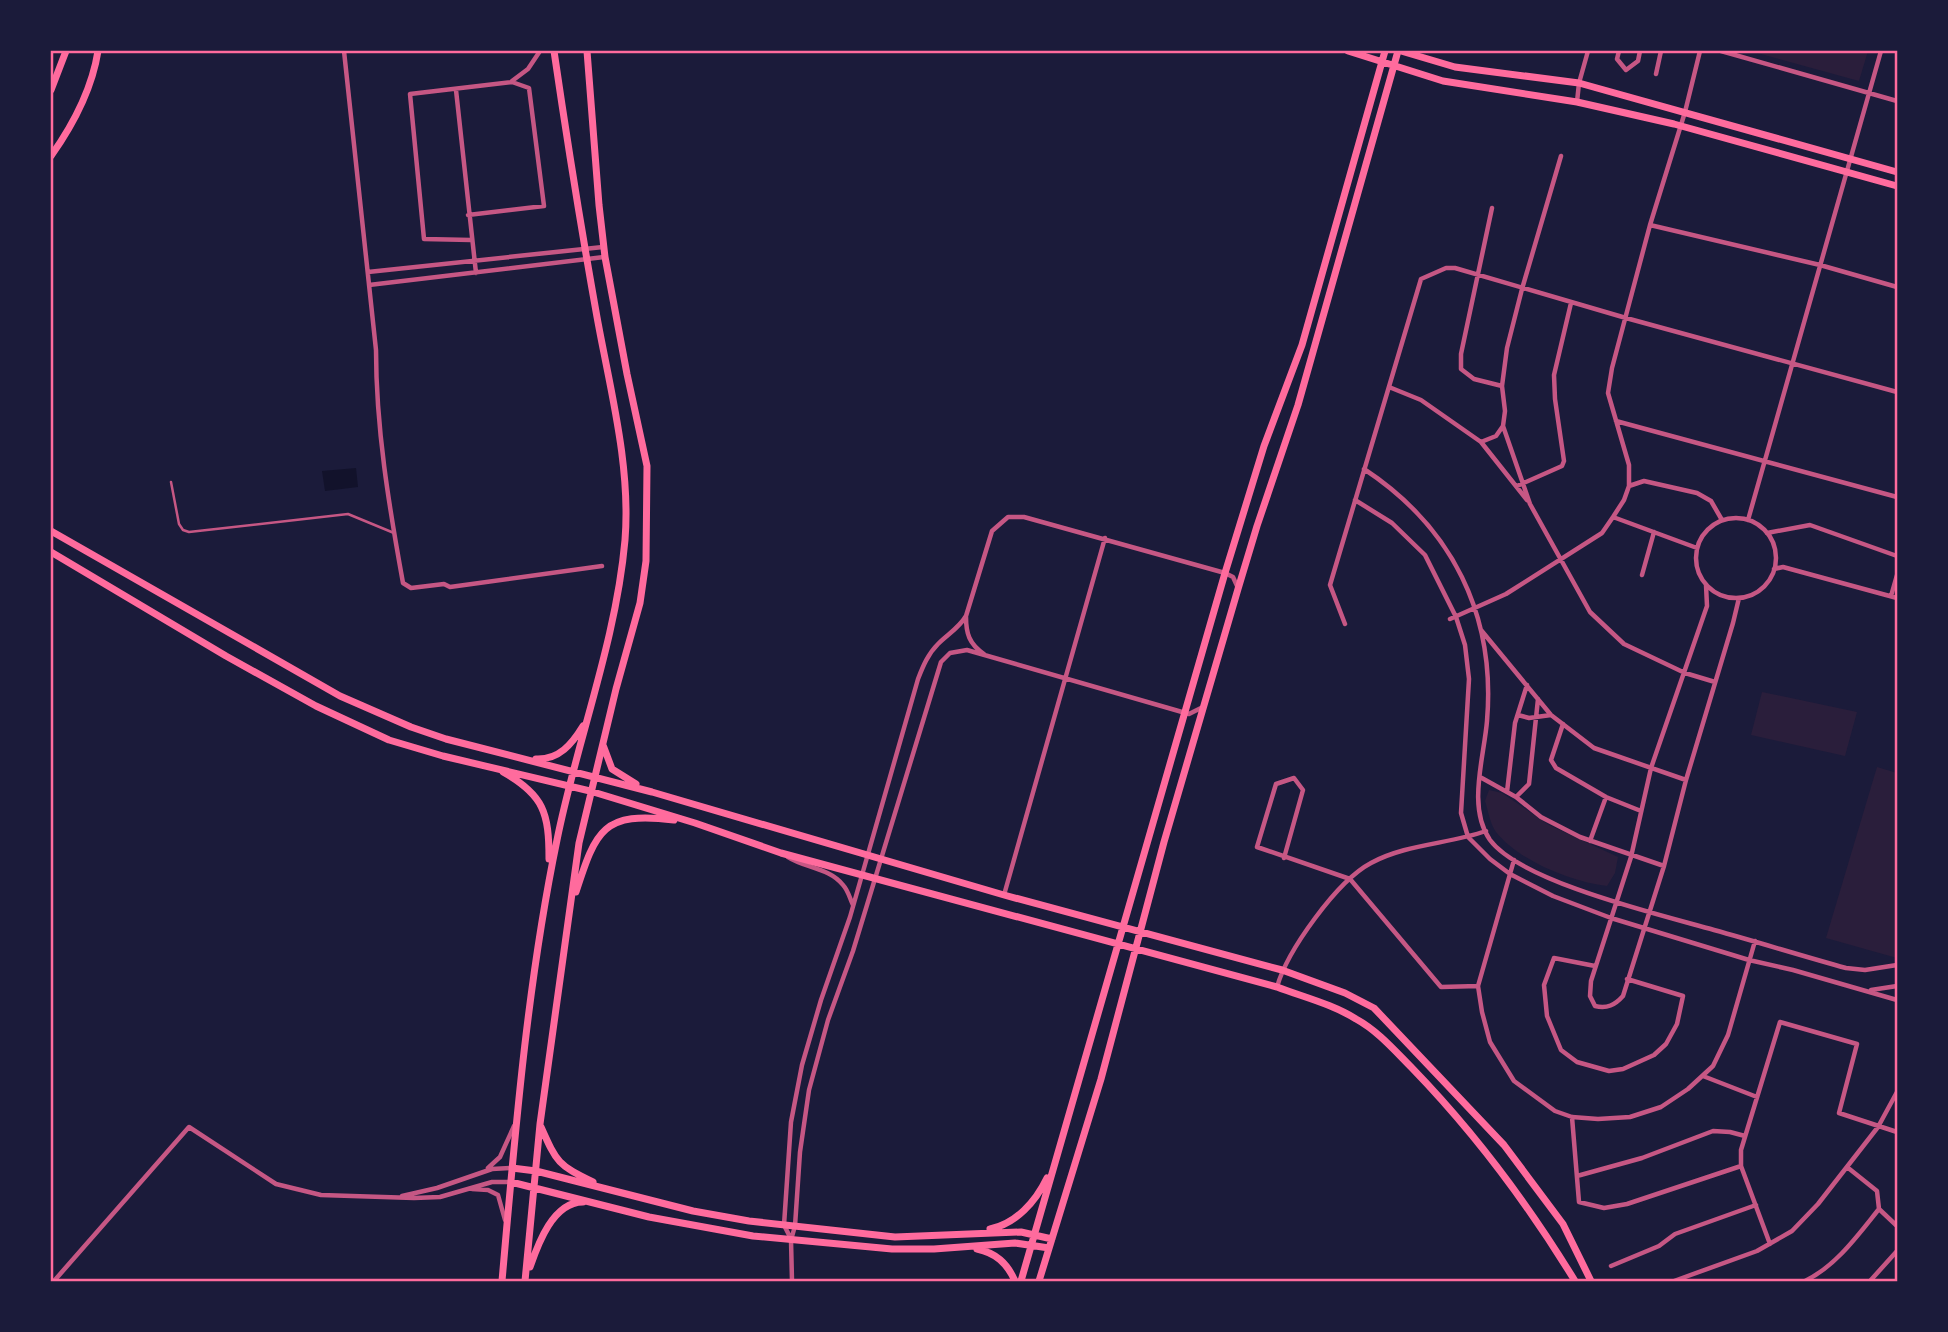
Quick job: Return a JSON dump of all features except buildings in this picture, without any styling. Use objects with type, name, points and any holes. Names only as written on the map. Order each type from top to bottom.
[{"type":"main road","points":[[51,90],[66,51]]},
{"type":"main road","points":[[51,156],[80,108],[98,51]]},
{"type":"main road","points":[[502,1281],[531,990],[549,877],[617,590],[625,538],[624,482],[618,432],[584,249],[554,51]]},
{"type":"main road","points":[[525,1281],[540,1124],[579,843],[602,742],[640,603],[646,561],[647,466],[605,257],[598,205],[587,51]]},
{"type":"main road","points":[[1348,51],[1443,81],[1577,102],[1681,126],[1897,186]]},
{"type":"main road","points":[[1021,1281],[1225,573],[1264,446],[1302,345],[1385,51]]},
{"type":"main road","points":[[1039,1281],[1101,1079],[1238,589],[1293,423],[1400,51],[1455,66],[1579,83],[1897,172]]},
{"type":"main road","points":[[51,531],[340,696],[411,727],[520,759],[652,792],[1004,895],[1282,970],[1327,985],[1374,1008],[1504,1145],[1563,1224],[1591,1281]]},
{"type":"main road","points":[[51,552],[226,656],[355,725],[419,750],[590,790],[781,853],[1277,987],[1340,1010],[1359,1020],[1386,1041],[1444,1101],[1483,1147],[1540,1223],[1575,1281]]},
{"type":"main road","points":[[520,759],[544,759],[560,753],[574,741],[588,716]]},
{"type":"main road","points":[[602,742],[612,769],[625,779],[652,792]]},
{"type":"main road","points":[[493,767],[531,790],[545,811],[549,834],[549,877]]},
{"type":"main road","points":[[570,909],[593,843],[610,826],[619,821],[646,816],[695,823]]},
{"type":"main road","points":[[540,1124],[558,1162],[565,1169],[609,1190]]},
{"type":"main road","points":[[968,1234],[997,1228],[1018,1216],[1044,1185],[1055,1162]]},
{"type":"main road","points":[[512,1168],[536,1171],[717,1216],[784,1225],[895,1237],[1034,1233],[1052,1239]]},
{"type":"main road","points":[[511,1182],[693,1226],[791,1240],[892,1249],[1015,1243],[1049,1248]]},
{"type":"main road","points":[[525,1281],[544,1229],[571,1205],[577,1202],[594,1202]]},
{"type":"main road","points":[[966,1247],[998,1256],[1015,1281]]},
{"type":"street","points":[[344,51],[376,350],[376,395],[403,583],[411,588],[444,584],[457,586],[602,566]]},
{"type":"street","points":[[512,82],[528,69],[540,51]]},
{"type":"street","points":[[1577,102],[1588,51]]},
{"type":"street","points":[[1619,51],[1617,59],[1626,70],[1638,61],[1640,51]]},
{"type":"street","points":[[1656,74],[1661,51]]},
{"type":"street","points":[[1450,620],[1506,594],[1602,533],[1624,500],[1629,485],[1629,465],[1608,393],[1612,368],[1700,51]]},
{"type":"street","points":[[1721,51],[1897,101]]},
{"type":"street","points":[[1748,520],[1881,51]]},
{"type":"street","points":[[468,215],[544,206],[529,88],[512,82],[410,94],[424,239],[471,240]]},
{"type":"street","points":[[456,90],[475,273]]},
{"type":"street","points":[[1481,442],[1496,436],[1503,426],[1505,411],[1502,386],[1507,348],[1561,156]]},
{"type":"street","points":[[1492,208],[1461,354],[1461,369],[1474,379],[1502,386]]},
{"type":"street","points":[[1650,225],[1820,265],[1897,287]]},
{"type":"street","points":[[368,272],[604,247]]},
{"type":"street","points":[[369,285],[605,257]]},
{"type":"street","points":[[1345,624],[1331,585],[1355,500],[1421,279],[1446,268],[1455,268],[1571,303],[1897,392]]},
{"type":"street","points":[[1517,486],[1562,466],[1564,461],[1554,375],[1571,303]]},
{"type":"street","points":[[1389,387],[1421,400],[1481,442],[1530,504],[1590,612],[1624,644],[1685,673],[1715,681]]},
{"type":"street","points":[[1616,421],[1897,497]]},
{"type":"street","points":[[1503,426],[1530,504]]},
{"type":"street","points":[[1364,469],[1392,487],[1422,515],[1443,542],[1463,576],[1476,608],[1489,684],[1479,818],[1491,841],[1514,860],[1564,884],[1617,902],[1846,968],[1865,970],[1897,965]]},
{"type":"street","points":[[1629,485],[1644,481],[1697,493],[1711,501],[1722,520]]},
{"type":"street","points":[[1355,500],[1392,523],[1425,555],[1456,617],[1465,646],[1469,679],[1461,813],[1468,838],[1510,874],[1553,896],[1611,918],[1749,960],[1897,1000]]},
{"type":"street","points":[[791,1240],[784,1225],[793,1103],[821,1000],[853,906],[923,666],[939,643],[960,626],[966,616],[992,531],[1002,520],[1015,516],[1024,517],[1225,573],[1233,577],[1238,589]]},
{"type":"street","points":[[1613,517],[1697,548]]},
{"type":"street","points":[[1706,585],[1719,594],[1739,598],[1749,596],[1760,589],[1769,580],[1774,569],[1775,550],[1767,533],[1748,520],[1722,520],[1707,531],[1697,548],[1697,566],[1706,585],[1707,606],[1651,768],[1631,857],[1591,981],[1590,996],[1595,1006],[1603,1008],[1615,1004],[1623,996],[1664,866],[1739,598]]},
{"type":"street","points":[[1767,533],[1810,525],[1897,556]]},
{"type":"street","points":[[1642,575],[1654,532]]},
{"type":"street","points":[[1004,895],[1105,538]]},
{"type":"street","points":[[1774,569],[1783,567],[1894,597],[1897,575]]},
{"type":"street","points":[[966,616],[968,636],[973,645],[987,656]]},
{"type":"street","points":[[1480,628],[1551,715],[1594,748],[1686,780]]},
{"type":"street","points":[[792,1281],[791,1240],[795,1226],[800,1152],[809,1090],[828,1020],[853,951],[941,662],[957,650],[967,650],[1185,712],[1194,713],[1204,705]]},
{"type":"street","points":[[1507,792],[1518,715],[1527,685]]},
{"type":"street","points":[[1516,797],[1529,784],[1538,699]]},
{"type":"street","points":[[1518,715],[1551,715]]},
{"type":"street","points":[[1563,724],[1551,760],[1556,768],[1606,797],[1641,811]]},
{"type":"street","points":[[1480,777],[1516,797],[1541,817],[1590,841],[1664,866]]},
{"type":"street","points":[[1284,858],[1303,790],[1294,778],[1276,784],[1257,847],[1284,858],[1350,879],[1441,987],[1478,986]]},
{"type":"street","points":[[1590,841],[1606,797]]},
{"type":"street","points":[[1277,987],[1282,970],[1325,907],[1341,886],[1370,863],[1407,849],[1468,838],[1486,831]]},
{"type":"street","points":[[781,853],[799,864],[830,874],[844,886],[853,906]]},
{"type":"street","points":[[1514,860],[1478,986],[1482,1012],[1490,1042],[1514,1081],[1555,1111],[1572,1117],[1630,1117],[1661,1107],[1703,1076],[1713,1066],[1728,1035],[1755,941]]},
{"type":"street","points":[[1596,967],[1554,958],[1544,985],[1547,1016],[1555,1040],[1561,1050],[1577,1062],[1609,1071],[1623,1069],[1654,1055],[1666,1044],[1677,1024],[1683,996],[1627,979]]},
{"type":"street","points":[[1866,991],[1897,986]]},
{"type":"street","points":[[1770,1244],[1741,1166],[1741,1150],[1780,1022],[1857,1044],[1839,1113],[1897,1132]]},
{"type":"street","points":[[1703,1076],[1757,1097]]},
{"type":"street","points":[[1674,1281],[1757,1251],[1792,1231],[1818,1204],[1878,1127],[1897,1092]]},
{"type":"street","points":[[482,1172],[500,1157],[518,1115]]},
{"type":"street","points":[[1572,1117],[1579,1202],[1604,1208],[1627,1205],[1741,1166]]},
{"type":"street","points":[[54,1281],[189,1127],[247,1166],[286,1187],[321,1195],[440,1196],[492,1182],[511,1182]]},
{"type":"street","points":[[1577,1176],[1642,1158],[1713,1131],[1745,1136]]},
{"type":"street","points":[[1847,1167],[1877,1191],[1879,1209],[1897,1226]]},
{"type":"street","points":[[398,1197],[437,1188],[492,1169],[512,1168]]},
{"type":"street","points":[[461,1191],[481,1189],[498,1195],[507,1227]]},
{"type":"street","points":[[1611,1266],[1659,1246],[1675,1234],[1756,1205]]},
{"type":"street","points":[[1805,1281],[1816,1276],[1845,1250],[1879,1209]]},
{"type":"street","points":[[1870,1281],[1897,1251]]},
{"type":"lane","points":[[172,482],[179,524],[183,530],[348,514],[394,534]]},
{"type":"shaded area","points":[[1750,51],[1868,51],[1859,81]]},
{"type":"shaded area","points":[[356,468],[358,487],[325,491],[322,471]]},
{"type":"shaded area","points":[[1762,692],[1857,712],[1845,756],[1751,735]]},
{"type":"shaded area","points":[[1877,767],[1897,773],[1897,958],[1826,938]]},
{"type":"shaded area","points":[[1489,790],[1502,793],[1549,825],[1618,857],[1615,873],[1607,886],[1563,875],[1518,852],[1496,832],[1485,801]]}]
